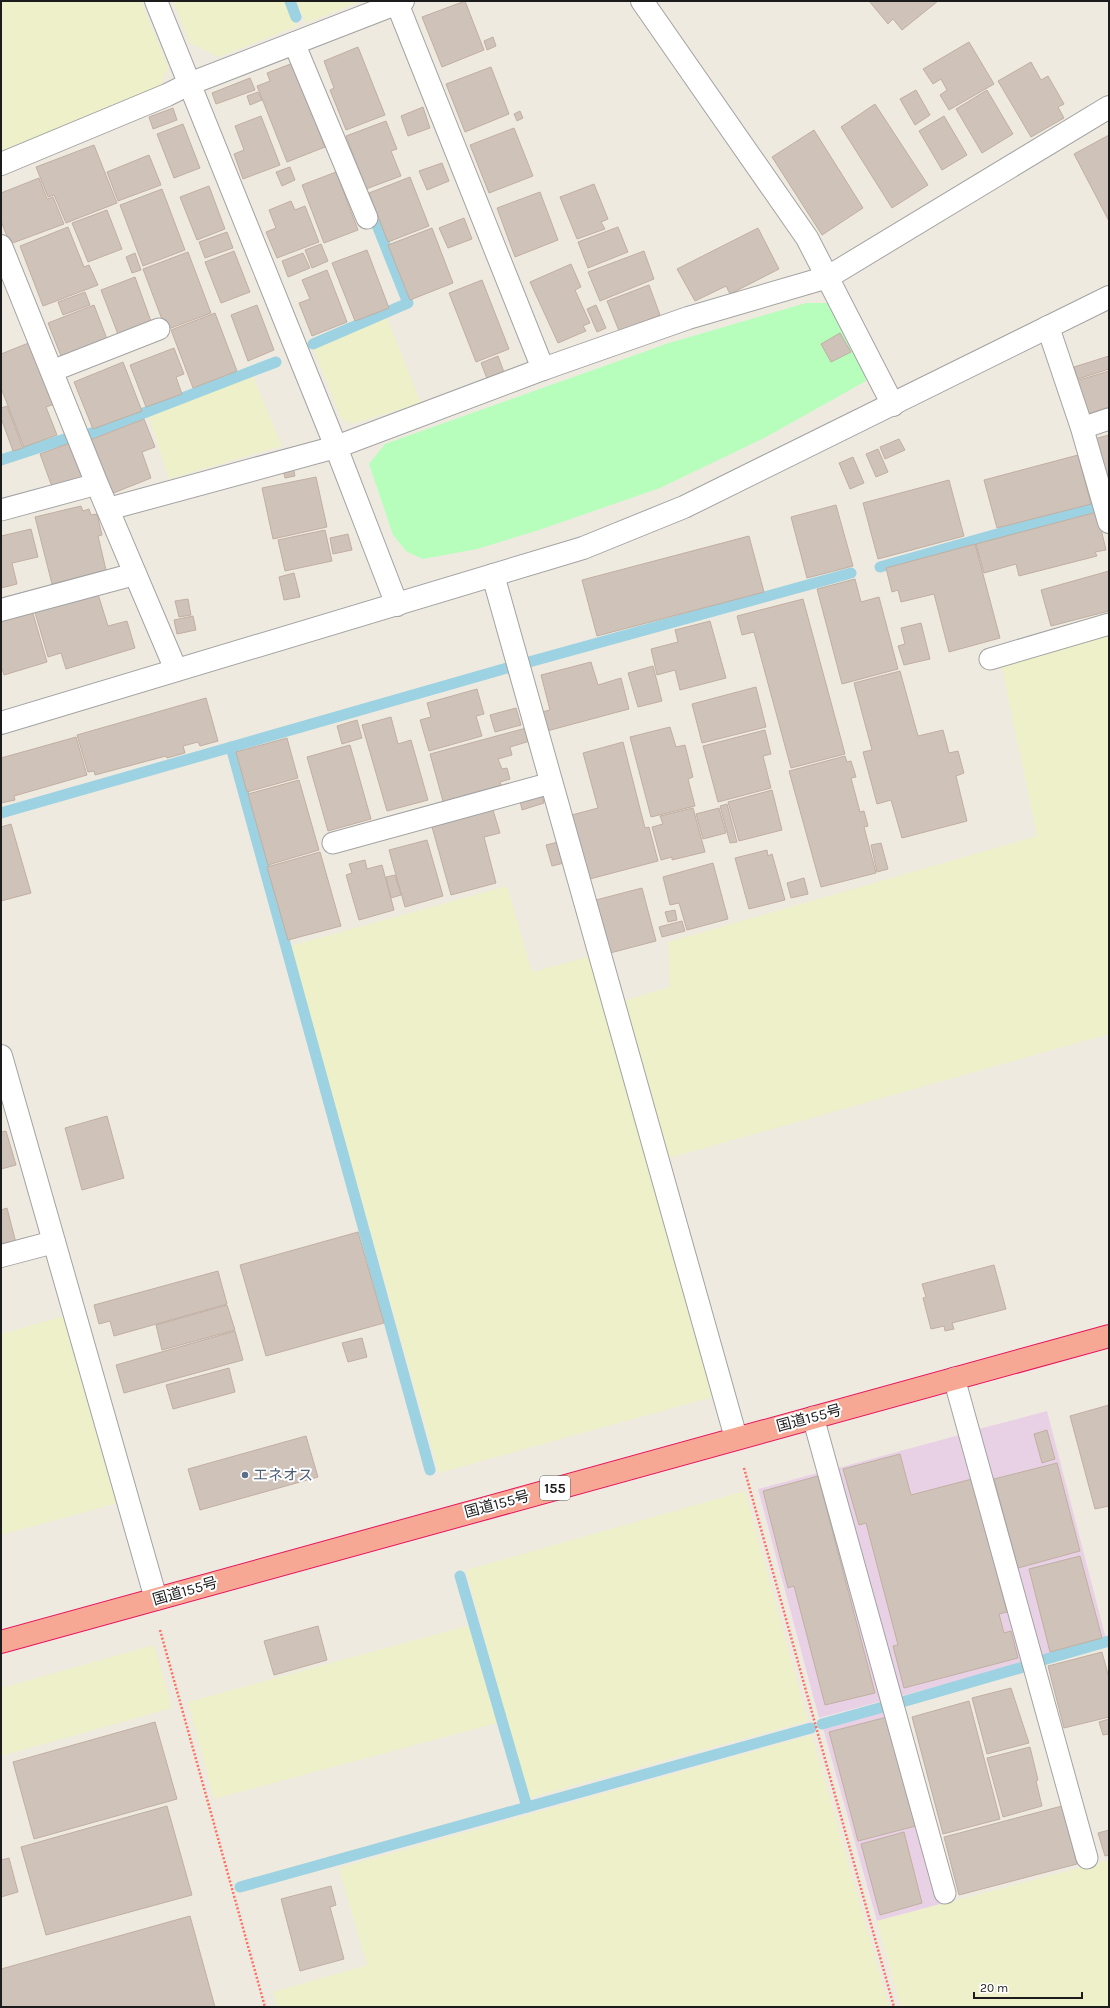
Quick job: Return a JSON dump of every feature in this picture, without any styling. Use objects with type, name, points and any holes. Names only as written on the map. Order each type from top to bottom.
[{"type":"highway","name":"国道155号","points":[[1,1642],[1109,1336]]},
{"type":"street","points":[[156,1],[336,447],[397,605]]},
{"type":"street","points":[[642,1],[807,238],[893,405]]},
{"type":"street","points":[[1,164],[167,96],[189,84],[400,2],[543,369]]},
{"type":"street","points":[[108,509],[336,447],[543,369],[688,318],[828,277],[1109,107]]},
{"type":"street","points":[[1,246],[97,484],[176,670]]},
{"type":"street","points":[[1,723],[397,605],[582,548],[684,507],[1109,297]]},
{"type":"street","points":[[1048,327],[1082,428],[1109,522]]},
{"type":"street","points":[[1,610],[135,574]]},
{"type":"street","points":[[493,575],[736,1438]]},
{"type":"street","points":[[1,1056],[154,1599]]},
{"type":"street","points":[[1,1256],[54,1242]]},
{"type":"lane","points":[[294,43],[367,218]]},
{"type":"lane","points":[[52,371],[159,329]]},
{"type":"lane","points":[[1082,428],[1109,419]]},
{"type":"lane","points":[[1,510],[97,484]]},
{"type":"lane","points":[[990,659],[1109,624]]},
{"type":"lane","points":[[333,843],[551,783]]},
{"type":"lane","points":[[954,1378],[1086,1858]]},
{"type":"lane","points":[[813,1417],[945,1893]]},
{"type":"path","points":[[736,1438],[894,2007]]},
{"type":"path","points":[[154,1599],[265,2007]]},
{"type":"shaded area","points":[[1047,1411],[1106,1639],[1037,1657],[975,1430]]},
{"type":"shaded area","points":[[963,1434],[1025,1662],[901,1696],[838,1468]]},
{"type":"shaded area","points":[[821,1472],[882,1701],[819,1718],[758,1489]]},
{"type":"shaded area","points":[[887,1710],[940,1904],[877,1921],[823,1728]]},
{"type":"green space","points":[[1,1],[141,1],[168,67],[158,93],[1,155]]},
{"type":"green space","points":[[173,1],[287,1],[297,26],[219,57],[190,43]]},
{"type":"green space","points":[[296,1],[361,1],[306,23]]},
{"type":"green space","points":[[806,303],[829,303],[864,370],[866,381],[766,437],[660,488],[539,530],[477,549],[423,559],[407,552],[393,535],[369,464],[385,444],[669,343]]},
{"type":"green space","points":[[386,316],[421,403],[352,424],[341,418],[313,348]]},
{"type":"green space","points":[[253,376],[282,446],[169,479],[149,417]]},
{"type":"green space","points":[[1109,632],[1109,1034],[666,1159],[622,1001],[670,987],[668,942],[1037,836],[1001,663]]},
{"type":"green space","points":[[507,886],[532,972],[591,956],[716,1396],[439,1473],[290,946]]},
{"type":"green space","points":[[64,1316],[118,1503],[1,1535],[1,1334]]},
{"type":"green space","points":[[745,1491],[808,1721],[528,1798],[466,1570]]},
{"type":"green space","points":[[470,1625],[497,1723],[214,1799],[188,1702]]},
{"type":"green space","points":[[154,1645],[172,1708],[1,1756],[1,1688]]},
{"type":"green space","points":[[812,1735],[889,2007],[277,2007],[273,1992],[367,1965],[339,1868]]},
{"type":"green space","points":[[1109,1860],[1109,2007],[901,2007],[877,1921]]},
{"type":"building","points":[[465,1],[484,50],[442,67],[422,17]]},
{"type":"building","points":[[869,1],[938,1],[902,30],[893,19],[888,24]]},
{"type":"building","points":[[493,37],[496,46],[487,50],[484,41]]},
{"type":"building","points":[[969,42],[994,84],[949,110],[940,95],[947,90],[941,79],[933,84],[923,69]]},
{"type":"building","points":[[358,47],[385,115],[346,130],[330,90],[334,88],[324,61]]},
{"type":"building","points":[[1031,62],[1041,80],[1048,76],[1064,104],[1058,107],[1064,118],[1031,137],[998,81]]},
{"type":"building","points":[[293,63],[325,147],[287,162],[257,86],[270,81],[267,73]]},
{"type":"building","points":[[491,67],[509,114],[465,132],[446,84]]},
{"type":"building","points":[[250,78],[255,90],[216,104],[212,93]]},
{"type":"building","points":[[916,90],[930,115],[915,125],[900,99]]},
{"type":"building","points":[[987,90],[1013,134],[982,153],[956,109]]},
{"type":"building","points":[[258,92],[262,100],[250,105],[247,96]]},
{"type":"building","points":[[875,104],[928,185],[892,208],[841,127]]},
{"type":"building","points":[[423,107],[430,128],[408,136],[401,116]]},
{"type":"building","points":[[173,108],[177,120],[153,129],[149,117]]},
{"type":"building","points":[[520,111],[523,118],[517,121],[514,114]]},
{"type":"building","points":[[261,116],[280,165],[243,179],[234,154],[244,150],[235,126]]},
{"type":"building","points":[[944,116],[967,155],[942,170],[919,131]]},
{"type":"building","points":[[386,121],[397,149],[391,151],[401,176],[366,189],[346,136]]},
{"type":"building","points":[[183,124],[200,168],[174,178],[157,134]]},
{"type":"building","points":[[514,128],[533,176],[489,193],[470,145]]},
{"type":"building","points":[[814,130],[863,208],[822,235],[772,157]]},
{"type":"building","points":[[1109,135],[1109,221],[1074,154]]},
{"type":"building","points":[[94,145],[117,203],[66,223],[54,195],[48,197],[36,167]]},
{"type":"building","points":[[149,155],[161,185],[118,201],[107,172]]},
{"type":"building","points":[[442,163],[449,181],[427,190],[419,171]]},
{"type":"building","points":[[290,167],[295,180],[282,186],[276,172]]},
{"type":"building","points":[[336,172],[358,230],[324,243],[302,185]]},
{"type":"building","points":[[410,177],[429,226],[388,242],[369,193]]},
{"type":"building","points":[[39,178],[47,199],[53,197],[64,224],[10,244],[1,221],[1,193]]},
{"type":"building","points":[[594,184],[608,219],[601,222],[605,229],[577,239],[560,197]]},
{"type":"building","points":[[209,186],[225,229],[197,240],[180,197]]},
{"type":"building","points":[[162,189],[185,250],[143,266],[120,205]]},
{"type":"building","points":[[540,192],[558,240],[515,257],[497,208]]},
{"type":"building","points":[[291,201],[295,210],[305,206],[319,242],[277,258],[266,232],[276,228],[269,210]]},
{"type":"building","points":[[107,210],[122,249],[88,262],[72,223]]},
{"type":"building","points":[[464,218],[472,239],[448,248],[439,228]]},
{"type":"building","points":[[68,227],[84,267],[89,265],[98,285],[43,306],[20,246]]},
{"type":"building","points":[[618,227],[628,252],[588,268],[578,242]]},
{"type":"building","points":[[432,228],[453,283],[410,300],[388,245]]},
{"type":"building","points":[[758,228],[779,269],[730,294],[726,286],[695,301],[677,269]]},
{"type":"building","points":[[227,232],[233,248],[205,258],[199,242]]},
{"type":"building","points":[[321,244],[328,261],[312,268],[305,250]]},
{"type":"building","points":[[367,250],[389,308],[355,321],[332,263]]},
{"type":"building","points":[[234,251],[250,292],[221,303],[205,262]]},
{"type":"building","points":[[644,251],[654,279],[600,301],[588,272]]},
{"type":"building","points":[[188,252],[211,313],[166,330],[143,269]]},
{"type":"building","points":[[135,253],[141,270],[132,273],[126,257]]},
{"type":"building","points":[[303,253],[310,268],[288,277],[282,261]]},
{"type":"building","points":[[571,264],[581,287],[575,290],[590,323],[583,326],[586,331],[558,343],[530,282]]},
{"type":"building","points":[[327,270],[347,322],[312,336],[299,303],[310,299],[302,280]]},
{"type":"building","points":[[135,277],[152,324],[119,337],[101,290]]},
{"type":"building","points":[[482,280],[509,349],[476,362],[449,293]]},
{"type":"building","points":[[649,285],[660,315],[619,331],[607,301]]},
{"type":"building","points":[[85,292],[90,305],[63,315],[58,302]]},
{"type":"building","points":[[94,305],[107,339],[61,356],[48,323]]},
{"type":"building","points":[[257,305],[274,350],[248,361],[231,315]]},
{"type":"building","points":[[596,305],[606,328],[597,332],[587,309]]},
{"type":"building","points":[[215,313],[237,371],[193,388],[171,330]]},
{"type":"building","points":[[840,333],[851,352],[831,362],[821,344]]},
{"type":"building","points":[[31,342],[55,404],[46,407],[57,435],[24,447],[1,388],[1,354]]},
{"type":"building","points":[[174,348],[184,374],[176,377],[182,394],[146,407],[130,365]]},
{"type":"building","points":[[498,356],[505,375],[488,381],[481,363]]},
{"type":"building","points":[[1109,356],[1109,369],[1078,379],[1074,367]]},
{"type":"building","points":[[123,362],[142,411],[93,429],[74,382]]},
{"type":"building","points":[[1109,371],[1109,407],[1087,414],[1076,381]]},
{"type":"building","points":[[7,406],[23,448],[13,451],[1,418],[1,408]]},
{"type":"building","points":[[144,419],[155,447],[142,452],[151,478],[111,494],[90,440]]},
{"type":"building","points":[[1109,435],[1109,496],[1094,439]]},
{"type":"building","points":[[899,439],[905,450],[885,459],[880,447]]},
{"type":"building","points":[[70,443],[85,480],[54,492],[40,454]]},
{"type":"building","points":[[878,449],[888,472],[876,477],[866,454]]},
{"type":"building","points":[[1078,455],[1091,504],[997,528],[984,480]]},
{"type":"building","points":[[853,457],[864,483],[850,489],[839,463]]},
{"type":"building","points":[[293,467],[295,476],[285,478],[283,469]]},
{"type":"building","points":[[316,477],[327,527],[273,539],[262,488]]},
{"type":"building","points":[[949,480],[964,536],[878,559],[863,503]]},
{"type":"building","points":[[836,505],[853,566],[807,578],[791,517]]},
{"type":"building","points":[[81,506],[83,511],[89,509],[91,515],[97,514],[102,535],[98,536],[106,570],[52,584],[35,517]]},
{"type":"building","points":[[1097,512],[1106,550],[1095,552],[1097,556],[1019,576],[1016,564],[984,573],[976,544]]},
{"type":"building","points":[[31,529],[38,557],[12,563],[17,584],[1,588],[1,536]]},
{"type":"building","points":[[325,530],[332,561],[285,571],[278,540]]},
{"type":"building","points":[[348,534],[352,550],[333,554],[330,538]]},
{"type":"building","points":[[749,536],[764,592],[597,636],[582,580]]},
{"type":"building","points":[[975,544],[1000,638],[949,652],[934,594],[901,602],[898,590],[892,592],[886,568]]},
{"type":"building","points":[[1109,571],[1109,611],[1051,626],[1041,590]]},
{"type":"building","points":[[294,573],[300,597],[284,600],[279,577]]},
{"type":"building","points":[[855,579],[861,602],[879,597],[898,669],[842,684],[817,589]]},
{"type":"building","points":[[97,591],[108,626],[127,621],[135,648],[66,669],[61,653],[48,657],[34,609]]},
{"type":"building","points":[[188,599],[191,615],[179,617],[175,601]]},
{"type":"building","points":[[803,599],[845,754],[791,768],[754,632],[742,635],[737,616]]},
{"type":"building","points":[[32,610],[47,662],[4,675],[1,665],[1,619]]},
{"type":"building","points":[[193,616],[196,630],[177,634],[174,620]]},
{"type":"building","points":[[710,621],[726,678],[680,690],[675,670],[657,675],[651,649],[678,642],[675,630]]},
{"type":"building","points":[[921,623],[930,659],[904,665],[898,646],[905,644],[901,628]]},
{"type":"building","points":[[591,662],[598,685],[621,678],[629,709],[547,731],[542,712],[550,710],[541,675]]},
{"type":"building","points":[[653,666],[662,701],[638,707],[628,673]]},
{"type":"building","points":[[900,671],[918,736],[943,730],[949,753],[958,751],[964,773],[956,776],[967,821],[902,838],[891,800],[877,804],[863,752],[872,750],[854,683]]},
{"type":"building","points":[[756,687],[766,727],[702,743],[692,704]]},
{"type":"building","points":[[477,689],[484,714],[476,716],[482,736],[429,751],[420,720],[431,717],[427,703]]},
{"type":"building","points":[[206,698],[218,741],[200,746],[198,742],[183,746],[185,753],[167,758],[166,756],[95,775],[94,771],[88,772],[77,735]]},
{"type":"building","points":[[516,708],[521,725],[495,732],[490,715]]},
{"type":"building","points":[[391,717],[398,744],[411,740],[428,800],[387,811],[362,725]]},
{"type":"building","points":[[357,720],[362,738],[342,744],[337,726]]},
{"type":"building","points":[[670,727],[676,747],[685,745],[693,777],[688,779],[695,806],[651,817],[630,737]]},
{"type":"building","points":[[526,728],[530,741],[510,747],[512,755],[498,759],[502,769],[507,768],[510,779],[500,782],[502,789],[444,805],[430,754]]},
{"type":"building","points":[[765,730],[771,754],[763,756],[771,788],[718,802],[703,746]]},
{"type":"building","points":[[76,737],[87,775],[14,796],[15,800],[1,803],[1,758]]},
{"type":"building","points":[[287,738],[298,778],[247,792],[236,752]]},
{"type":"building","points":[[623,742],[645,828],[649,827],[658,861],[586,880],[568,816],[598,808],[583,753]]},
{"type":"building","points":[[350,745],[371,819],[328,831],[307,757]]},
{"type":"building","points":[[845,756],[847,762],[851,761],[856,777],[851,778],[860,812],[864,811],[868,826],[864,827],[876,873],[821,887],[789,771]]},
{"type":"building","points":[[299,780],[319,850],[268,865],[248,794]]},
{"type":"building","points":[[772,790],[782,830],[739,841],[728,802]]},
{"type":"building","points":[[542,795],[544,803],[522,810],[520,801]]},
{"type":"building","points":[[727,804],[737,842],[730,843],[720,806]]},
{"type":"building","points":[[693,808],[705,852],[672,860],[672,857],[661,860],[652,827],[663,824],[660,816]]},
{"type":"building","points":[[719,808],[726,833],[703,839],[696,814]]},
{"type":"building","points":[[493,810],[500,833],[484,837],[496,883],[451,895],[432,827]]},
{"type":"building","points":[[11,824],[31,893],[1,901],[1,827]]},
{"type":"building","points":[[427,840],[443,896],[405,907],[389,850]]},
{"type":"building","points":[[558,842],[564,863],[552,866],[546,845]]},
{"type":"building","points":[[881,843],[888,869],[877,872],[871,845]]},
{"type":"building","points":[[767,850],[768,856],[772,854],[785,900],[749,909],[735,858]]},
{"type":"building","points":[[320,852],[341,926],[288,940],[267,867]]},
{"type":"building","points":[[365,860],[367,869],[382,865],[394,910],[359,920],[346,875],[352,873],[349,864]]},
{"type":"building","points":[[713,863],[728,919],[687,930],[679,903],[670,905],[663,877]]},
{"type":"building","points":[[395,875],[401,895],[391,898],[386,877]]},
{"type":"building","points":[[804,878],[808,894],[791,898],[787,883]]},
{"type":"building","points":[[642,888],[656,941],[610,953],[596,900]]},
{"type":"building","points":[[675,910],[677,920],[668,922],[665,912]]},
{"type":"building","points":[[682,921],[685,931],[662,937],[659,927]]},
{"type":"building","points":[[107,1116],[124,1178],[82,1190],[65,1128]]},
{"type":"building","points":[[6,1131],[16,1165],[1,1169],[1,1132]]},
{"type":"building","points":[[7,1208],[16,1243],[1,1247],[1,1210]]},
{"type":"building","points":[[358,1232],[384,1323],[266,1356],[240,1265]]},
{"type":"building","points":[[994,1265],[1006,1309],[952,1323],[954,1329],[945,1331],[944,1326],[931,1329],[923,1298],[926,1297],[922,1284]]},
{"type":"building","points":[[218,1271],[227,1304],[114,1336],[110,1321],[99,1324],[94,1305]]},
{"type":"building","points":[[227,1305],[235,1330],[162,1350],[156,1325]]},
{"type":"building","points":[[235,1331],[243,1360],[124,1393],[116,1365]]},
{"type":"building","points":[[362,1338],[367,1357],[348,1362],[342,1343]]},
{"type":"building","points":[[229,1368],[235,1392],[173,1409],[166,1385]]},
{"type":"building","points":[[1109,1405],[1109,1506],[1095,1509],[1070,1416]]},
{"type":"building","points":[[1047,1430],[1055,1459],[1042,1463],[1034,1434]]},
{"type":"building","points":[[306,1436],[318,1477],[200,1510],[188,1469]]},
{"type":"building","points":[[900,1454],[911,1495],[972,1479],[1007,1612],[999,1614],[1004,1633],[1011,1631],[1018,1658],[904,1688],[893,1646],[898,1645],[866,1523],[859,1525],[843,1469]]},
{"type":"building","points":[[1057,1463],[1080,1551],[1018,1568],[994,1479]]},
{"type":"building","points":[[818,1476],[875,1693],[825,1705],[794,1586],[788,1588],[763,1491]]},
{"type":"building","points":[[1080,1556],[1102,1638],[1050,1652],[1029,1569]]},
{"type":"building","points":[[318,1626],[327,1660],[274,1675],[264,1641]]},
{"type":"building","points":[[1102,1652],[1109,1678],[1109,1717],[1064,1728],[1048,1666]]},
{"type":"building","points":[[1011,1688],[1029,1743],[987,1754],[972,1698]]},
{"type":"building","points":[[969,1701],[1000,1819],[943,1834],[912,1717]]},
{"type":"building","points":[[887,1717],[916,1826],[858,1841],[829,1732]]},
{"type":"building","points":[[1109,1719],[1109,1734],[1103,1735],[1099,1722]]},
{"type":"building","points":[[155,1722],[177,1799],[34,1839],[13,1762]]},
{"type":"building","points":[[1030,1747],[1038,1780],[1036,1781],[1042,1806],[1003,1817],[987,1758]]},
{"type":"building","points":[[167,1806],[192,1895],[46,1935],[21,1847]]},
{"type":"building","points":[[1062,1806],[1077,1864],[959,1895],[944,1837]]},
{"type":"building","points":[[1109,1830],[1109,1855],[1105,1856],[1098,1833]]},
{"type":"building","points":[[904,1832],[922,1903],[880,1915],[861,1844]]},
{"type":"building","points":[[9,1858],[18,1892],[1,1897],[1,1860]]},
{"type":"building","points":[[331,1886],[336,1905],[330,1907],[344,1959],[300,1971],[281,1899]]},
{"type":"building","points":[[190,1916],[215,2007],[1,2007],[1,1969]]},
{"type":"waterway","points":[[290,1],[296,17]]},
{"type":"waterway","points":[[313,344],[408,303],[371,210]]},
{"type":"waterway","points":[[84,436],[276,362]]},
{"type":"waterway","points":[[1,460],[68,438]]},
{"type":"waterway","points":[[880,567],[1094,507]]},
{"type":"waterway","points":[[529,662],[851,573]]},
{"type":"waterway","points":[[1,813],[507,668]]},
{"type":"waterway","points":[[231,747],[430,1470]]},
{"type":"waterway","points":[[460,1576],[527,1807]]},
{"type":"waterway","points":[[1043,1660],[1109,1641]]},
{"type":"waterway","points":[[902,1702],[1027,1666]]},
{"type":"waterway","points":[[822,1724],[883,1707]]},
{"type":"waterway","points":[[240,1887],[811,1728]]},
{"type":"place","name":"エネオス","points":[[245,1475]]}]
